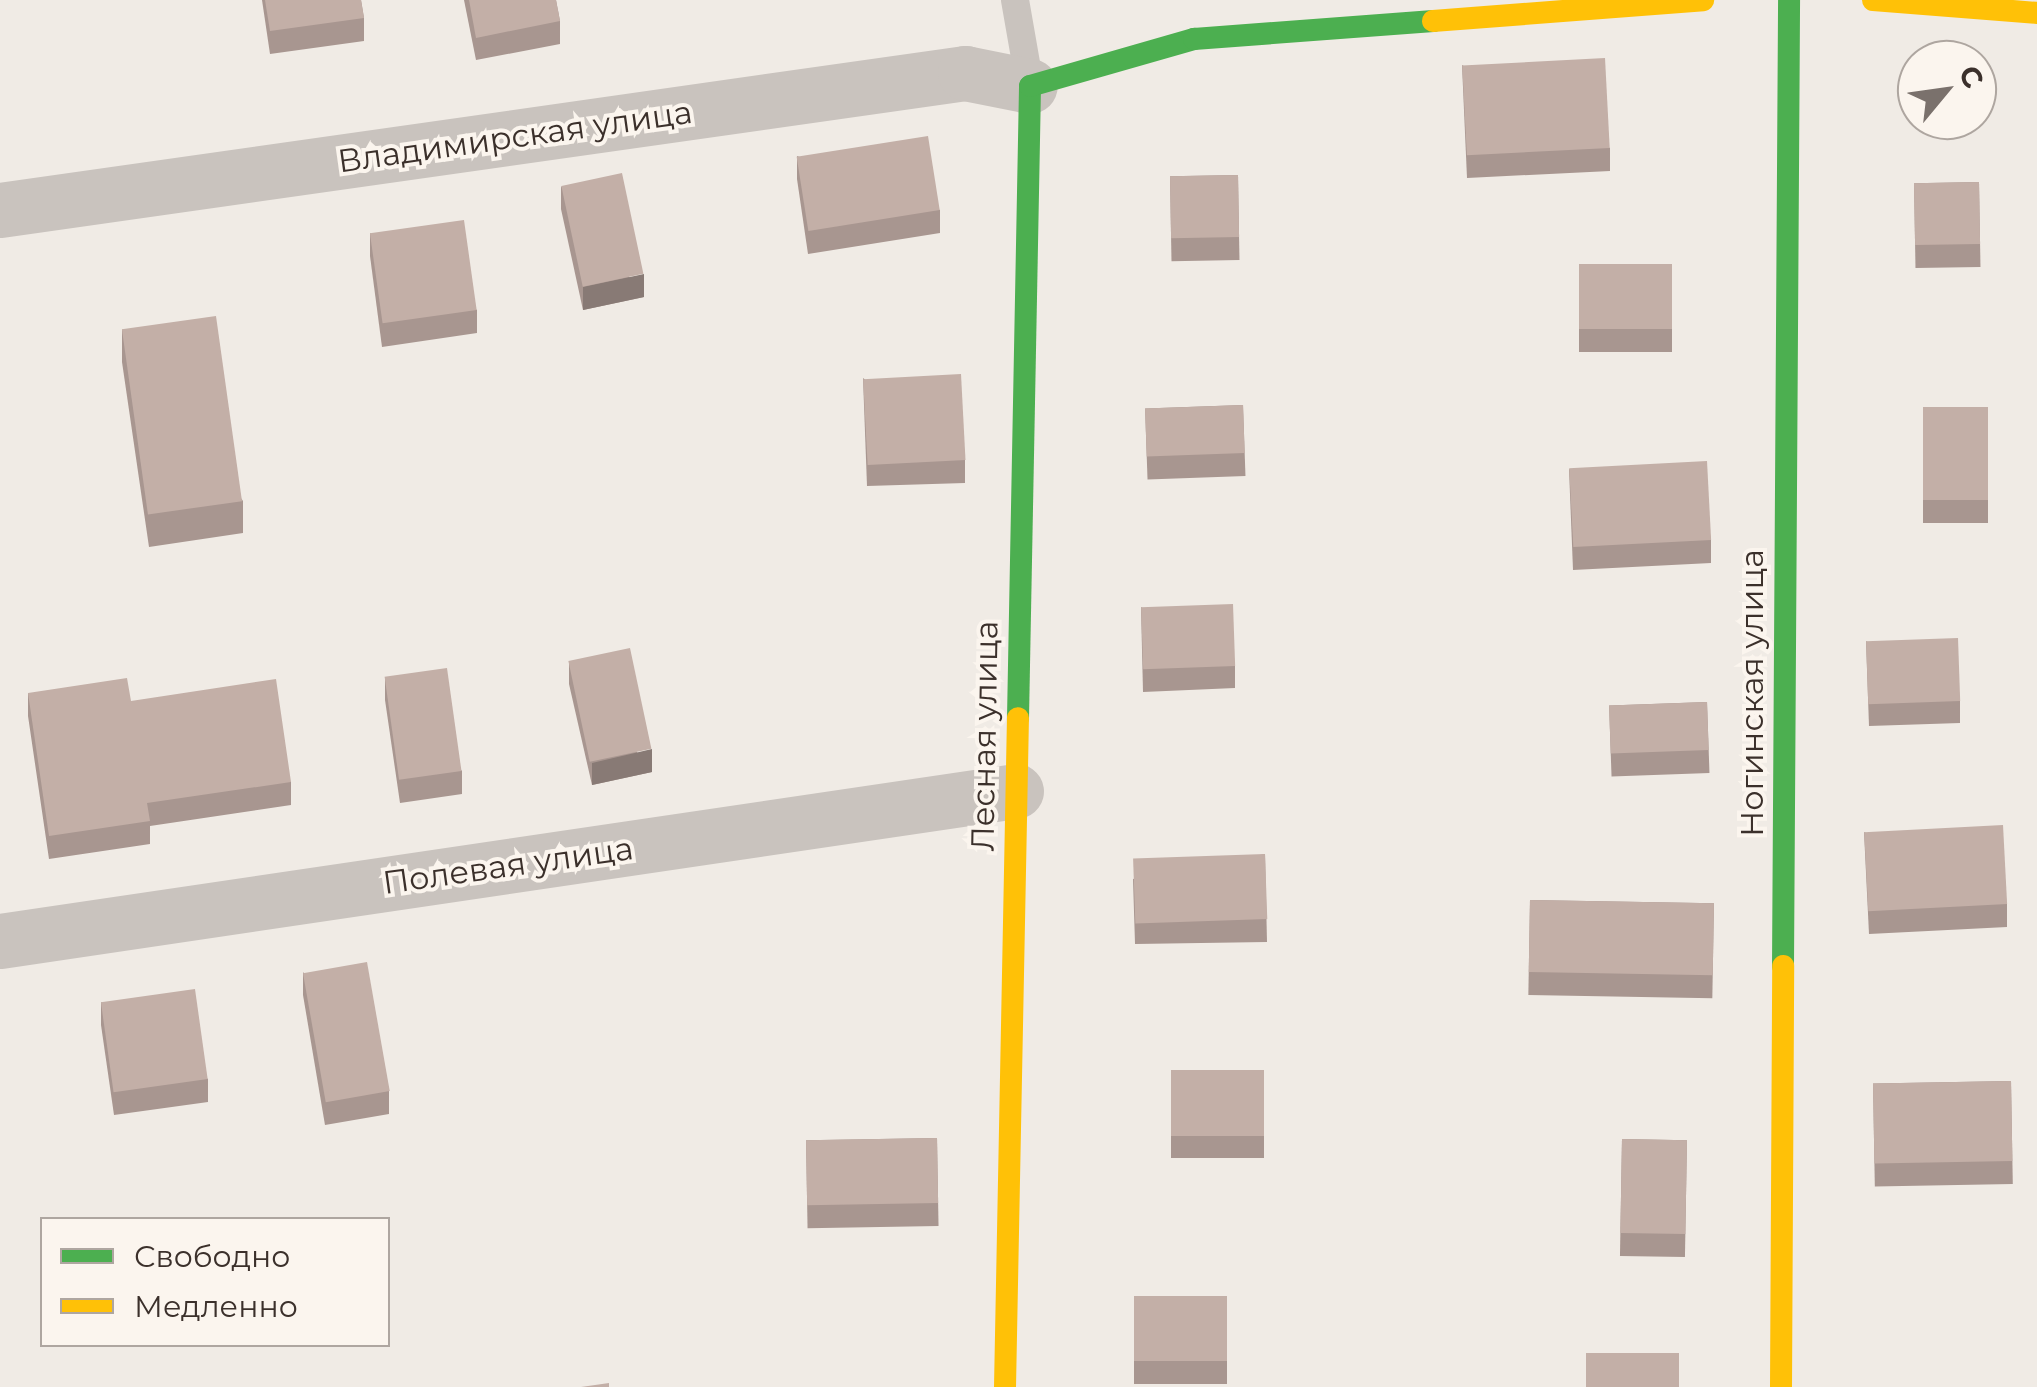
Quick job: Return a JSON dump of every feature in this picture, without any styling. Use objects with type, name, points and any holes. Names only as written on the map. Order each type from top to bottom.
[{"type":"street","points":[[1030,86],[1194,39],[1703,0]]},
{"type":"street","name":"Ногинская улица","points":[[1781,1387],[1789,0]]},
{"type":"street","points":[[1873,0],[2037,13]]},
{"type":"street","name":"Владимирская улица","points":[[0,210],[965,73],[1030,86]]},
{"type":"street","name":"Лесная улица","points":[[1005,1387],[1030,86]]},
{"type":"street","name":"Полевая улица","points":[[0,941],[1016,791]]},
{"type":"lane","points":[[1015,0],[1030,86]]},
{"type":"building","points":[[265,0],[361,0],[364,18],[270,31]]},
{"type":"building","points":[[469,0],[556,0],[560,21],[476,38]]},
{"type":"building","points":[[1605,58],[1610,148],[1467,155],[1462,65]]},
{"type":"building","points":[[928,136],[940,210],[808,231],[797,157]]},
{"type":"building","points":[[622,173],[643,274],[583,287],[561,186]]},
{"type":"building","points":[[1238,175],[1239,237],[1171,238],[1170,176]]},
{"type":"building","points":[[1979,182],[1980,244],[1915,245],[1914,183]]},
{"type":"building","points":[[464,220],[477,310],[383,323],[370,233]]},
{"type":"building","points":[[1579,264],[1672,264],[1672,329],[1579,329]]},
{"type":"building","points":[[216,316],[242,501],[148,514],[122,329]]},
{"type":"building","points":[[961,374],[966,460],[868,465],[863,379]]},
{"type":"building","points":[[1243,405],[1245,453],[1147,456],[1145,408]]},
{"type":"building","points":[[1923,407],[1988,407],[1988,500],[1923,500]]},
{"type":"building","points":[[1707,461],[1711,540],[1573,547],[1569,468]]},
{"type":"building","points":[[1233,604],[1235,666],[1143,669],[1141,607]]},
{"type":"building","points":[[1958,638],[1960,701],[1868,704],[1866,641]]},
{"type":"building","points":[[630,648],[651,749],[590,762],[568,661]]},
{"type":"building","points":[[447,668],[461,771],[399,780],[385,677]]},
{"type":"building","points":[[127,678],[131,701],[276,679],[291,782],[147,803],[150,821],[49,836],[28,693]]},
{"type":"building","points":[[1707,702],[1709,750],[1611,753],[1609,705]]},
{"type":"building","points":[[2003,825],[2007,904],[1868,911],[1864,832]]},
{"type":"building","points":[[1265,854],[1267,919],[1135,924],[1133,859]]},
{"type":"building","points":[[1530,900],[1714,903],[1713,975],[1529,972]]},
{"type":"building","points":[[367,962],[390,1091],[326,1102],[303,973]]},
{"type":"building","points":[[195,989],[208,1079],[114,1092],[101,1002]]},
{"type":"building","points":[[1171,1070],[1264,1070],[1264,1136],[1171,1136]]},
{"type":"building","points":[[2011,1081],[2012,1161],[1874,1163],[1873,1083]]},
{"type":"building","points":[[937,1138],[938,1203],[807,1205],[806,1140]]},
{"type":"building","points":[[1622,1139],[1687,1140],[1685,1234],[1620,1233]]},
{"type":"building","points":[[1134,1296],[1227,1296],[1227,1361],[1134,1361]]},
{"type":"building","points":[[1586,1353],[1679,1353],[1679,1387],[1586,1387]]},
{"type":"traffic: fast","points":[[1783,966],[1789,0]]},
{"type":"traffic: fast","points":[[1018,718],[1030,86],[1194,39],[1433,21]]},
{"type":"traffic: slow","points":[[1433,21],[1703,0]]},
{"type":"traffic: slow","points":[[1873,0],[2037,13]]},
{"type":"traffic: slow","points":[[1005,1387],[1018,718]]},
{"type":"traffic: slow","points":[[1781,1387],[1783,966]]}]
